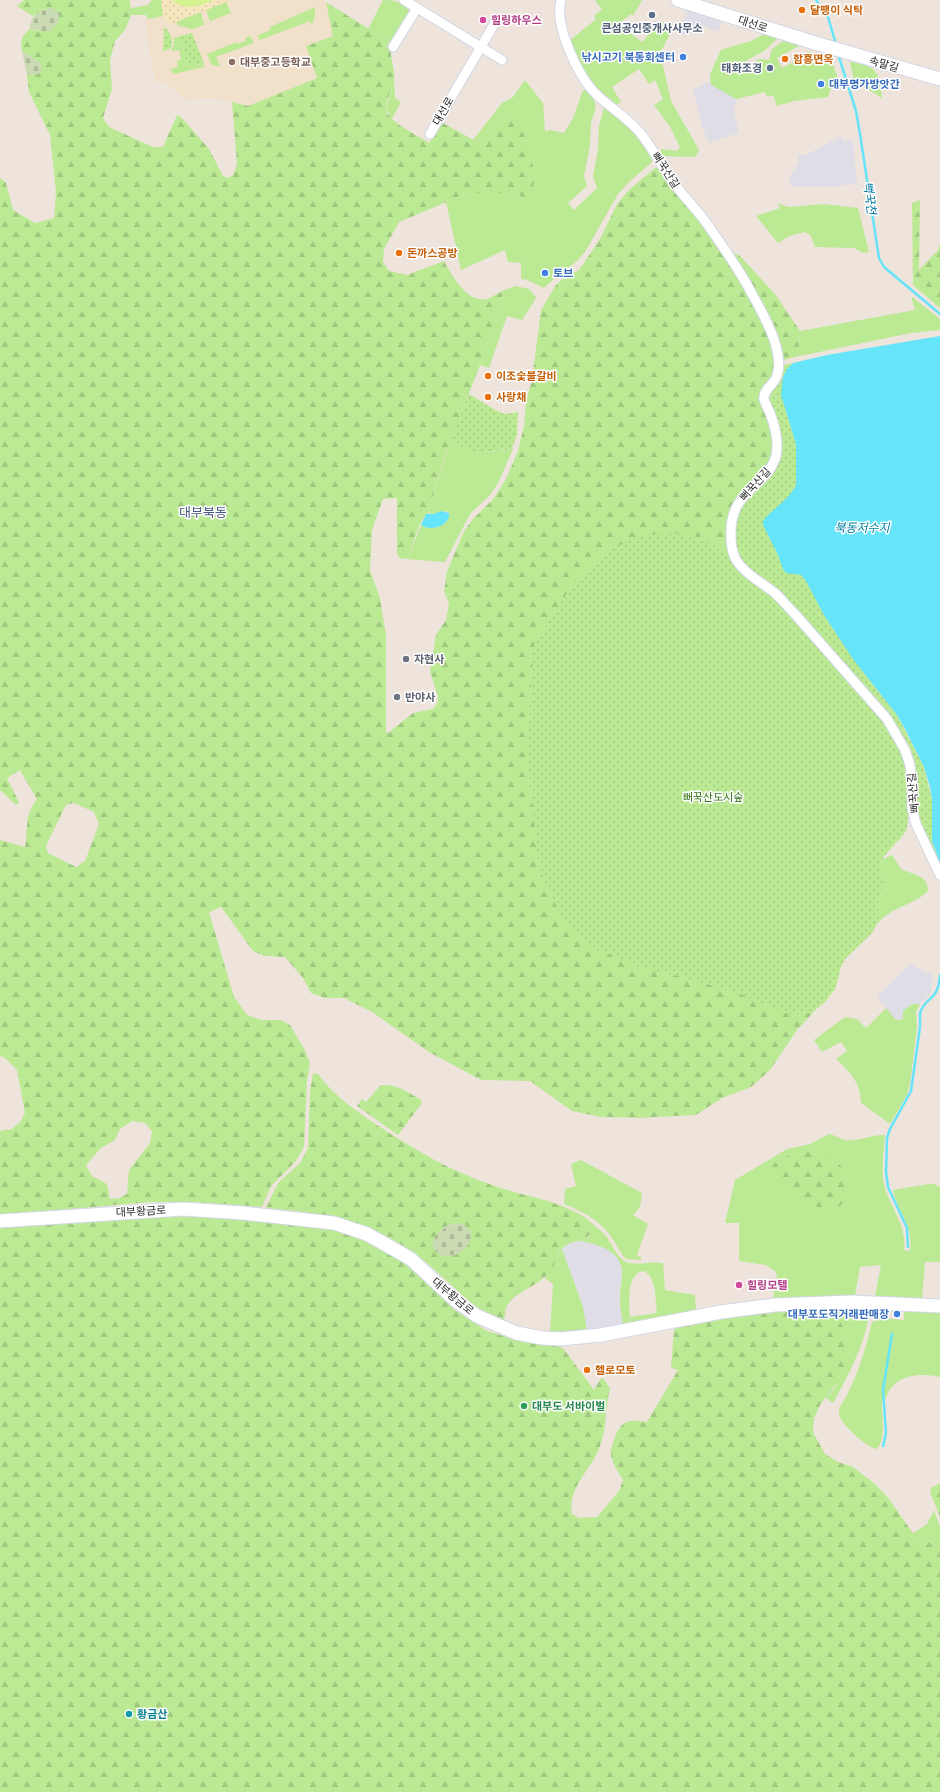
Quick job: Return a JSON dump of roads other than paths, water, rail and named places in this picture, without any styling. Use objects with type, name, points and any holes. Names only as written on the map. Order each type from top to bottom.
[{"type":"main road","name":"대선로","points":[[678,0],[828,47]]},
{"type":"main road","name":"속말길","points":[[828,47],[940,79]]},
{"type":"main road","name":"대부황금로","points":[[0,1221],[183,1209],[243,1213],[334,1223],[363,1232],[401,1253],[420,1267],[456,1302],[477,1316],[516,1334],[542,1338],[579,1338],[601,1335],[734,1309],[775,1304],[851,1302],[940,1306]]},
{"type":"street","points":[[404,0],[502,60]]},
{"type":"street","name":"뻐꾹산길","points":[[560,0],[559,13],[567,44],[587,83],[593,91],[622,114],[641,134],[676,186],[704,220],[750,290],[772,335],[776,347],[779,367],[776,378],[764,396],[775,427],[777,442],[776,455],[772,466],[765,475],[746,492],[732,516],[731,546],[735,557],[742,567],[778,596],[794,613],[886,719],[905,750],[910,766],[912,782],[912,808],[916,824],[940,875]]},
{"type":"street","points":[[393,48],[417,8]]},
{"type":"street","name":"대선로","points":[[430,134],[496,21]]},
{"type":"water","name":"북동저수지","points":[[940,336],[940,863],[932,841],[932,800],[930,787],[924,767],[905,729],[897,715],[853,659],[824,615],[806,581],[801,575],[786,573],[783,569],[778,555],[763,525],[763,521],[788,497],[796,486],[796,444],[781,395],[783,377],[787,369],[793,363],[827,355]]},
{"type":"water","points":[[441,511],[449,513],[449,518],[443,524],[434,528],[421,525],[426,514],[434,514]]},
{"type":"waterway","name":"뻑꾹천","points":[[816,0],[828,17],[835,41]]},
{"type":"waterway","name":"뻑꾹천","points":[[839,57],[856,111],[879,258],[884,267],[940,314]]},
{"type":"waterway","points":[[908,1247],[907,1228],[888,1187],[886,1172],[887,1138],[890,1129],[911,1091],[920,1027],[920,1013],[922,1007],[937,990],[940,975]]},
{"type":"waterway","points":[[883,1446],[886,1433],[883,1390],[892,1334]]},
{"type":"place","name":"달팽이 식탁","points":[[802,10]]},
{"type":"place","name":"큰섬공인중개사사무소","points":[[652,15]]},
{"type":"place","name":"힐링하우스","points":[[483,20]]},
{"type":"place","name":"낚시고기 북동회센터","points":[[683,57]]},
{"type":"place","name":"함흥면옥","points":[[785,59]]},
{"type":"place","name":"대부중고등학교","points":[[232,62]]},
{"type":"place","name":"태화조경","points":[[770,68]]},
{"type":"place","name":"대부명가방앗간","points":[[821,84]]},
{"type":"place","name":"돈까스공방","points":[[399,253]]},
{"type":"place","name":"토브","points":[[545,273]]},
{"type":"place","name":"이조숯불갈비","points":[[488,376]]},
{"type":"place","name":"사랑채","points":[[488,397]]},
{"type":"place","name":"자현사","points":[[406,659]]},
{"type":"place","name":"반야사","points":[[397,697]]},
{"type":"place","name":"힐링모텔","points":[[739,1285]]},
{"type":"place","name":"대부포도직거래판매장","points":[[897,1314]]},
{"type":"place","name":"헬로모토","points":[[587,1370]]},
{"type":"place","name":"대부도 서바이벌","points":[[524,1406]]},
{"type":"place","name":"황금산","points":[[129,1714]]},
{"type":"district","name":"대부북동","points":[[203,512]]},
{"type":"park label","name":"뻐꾹산도시숲","points":[[713,797]]}]
